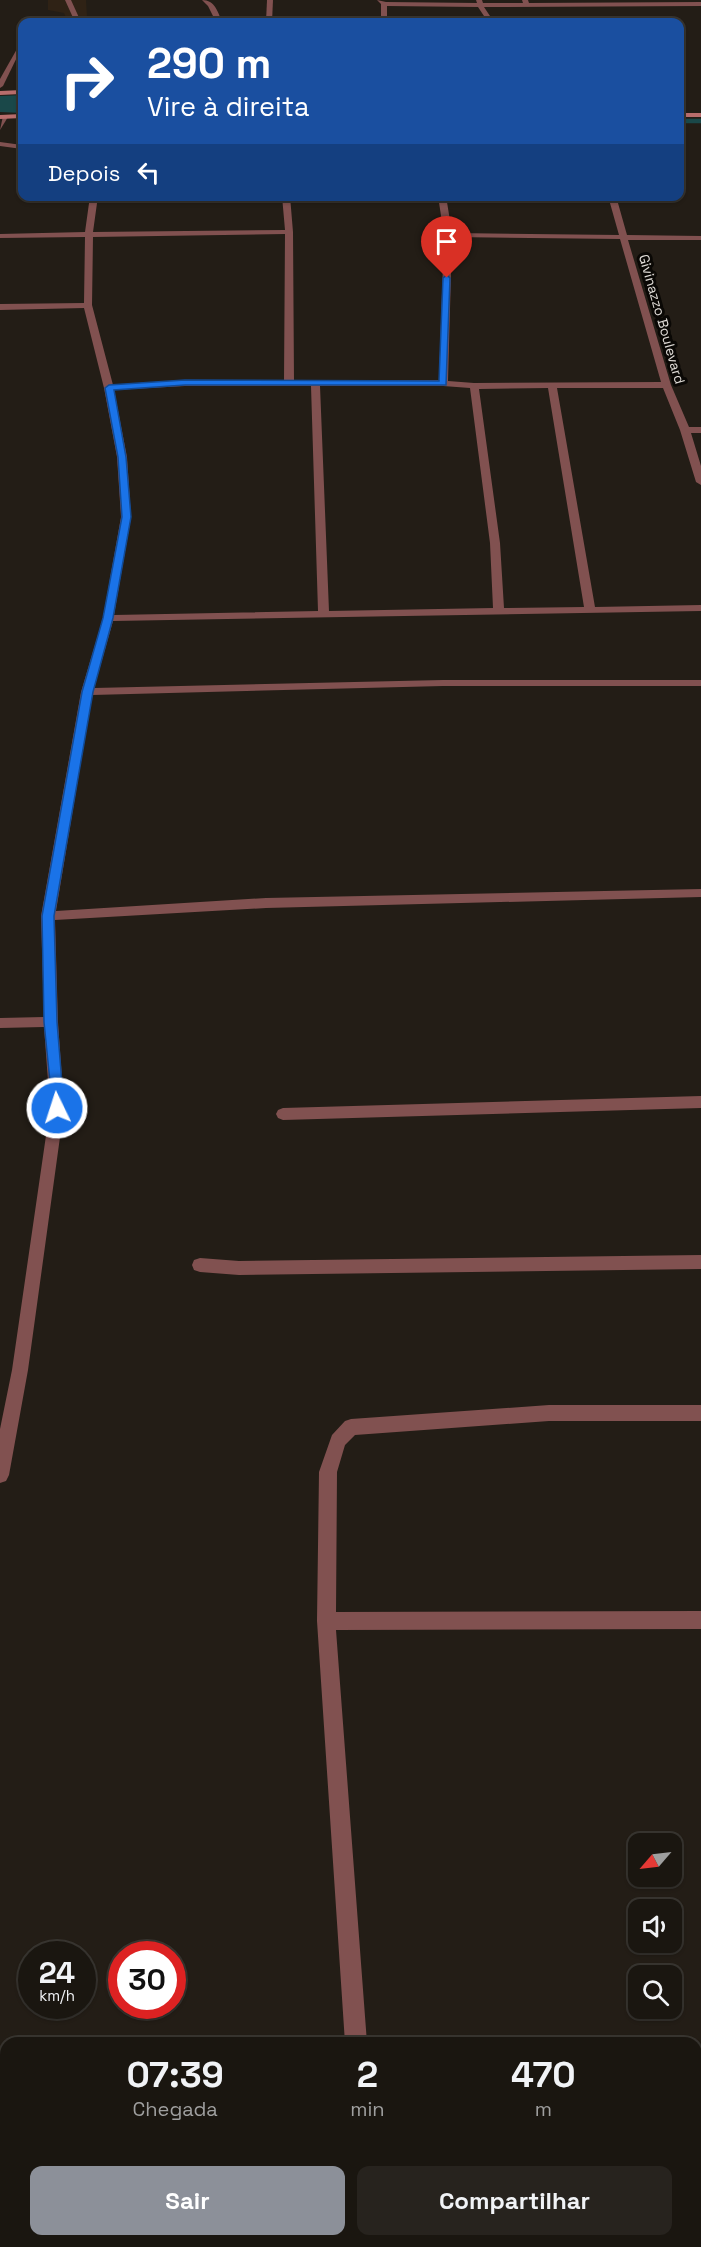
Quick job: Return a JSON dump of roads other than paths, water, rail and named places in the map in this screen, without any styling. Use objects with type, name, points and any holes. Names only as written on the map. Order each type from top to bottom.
[{"type":"street","points":[[68,0],[76,18]]},
{"type":"street","points":[[205,0],[211,5],[217,18]]},
{"type":"street","points":[[269,18],[270,0]]},
{"type":"street","points":[[384,18],[382,2],[701,4]]},
{"type":"street","points":[[480,2],[489,18]]},
{"type":"street","points":[[0,86],[18,50]]},
{"type":"street","points":[[0,93],[18,92]]},
{"type":"street","points":[[684,115],[701,115]]},
{"type":"street","points":[[0,128],[2,117],[18,116]]},
{"type":"street","points":[[0,144],[18,146]]},
{"type":"street","points":[[0,1475],[20,1370],[57,1108],[51,1022],[48,916],[87,692],[108,618],[126,517],[122,457],[109,388],[88,306],[89,236],[93,201]]},
{"type":"street","points":[[286,201],[289,232],[289,382]]},
{"type":"street","points":[[443,201],[448,235],[444,383]]},
{"type":"street","name":"Givinazzo Boulevard","points":[[614,201],[666,385],[685,430],[701,482]]},
{"type":"street","points":[[0,236],[289,232]]},
{"type":"street","points":[[448,235],[701,238]]},
{"type":"street","points":[[0,307],[88,306]]},
{"type":"street","points":[[109,388],[185,383],[289,382],[444,383],[474,386],[666,385]]},
{"type":"street","points":[[315,383],[324,613]]},
{"type":"street","points":[[474,386],[495,543],[499,611]]},
{"type":"street","points":[[552,386],[590,609]]},
{"type":"street","points":[[685,430],[701,430]]},
{"type":"street","points":[[108,618],[701,608]]},
{"type":"street","points":[[87,692],[443,683],[701,683]]},
{"type":"street","points":[[48,916],[266,903],[701,893]]},
{"type":"street","points":[[0,1023],[51,1022]]},
{"type":"street","points":[[283,1114],[701,1102]]},
{"type":"street","points":[[200,1265],[239,1268],[701,1262]]},
{"type":"street","points":[[356,2037],[326,1621],[328,1472],[338,1441],[351,1427],[549,1413],[701,1413]]},
{"type":"street","points":[[326,1621],[701,1620]]},
{"type":"water","points":[[18,95],[18,113],[0,112],[0,96]]},
{"type":"waterway","points":[[684,121],[701,121]]}]
